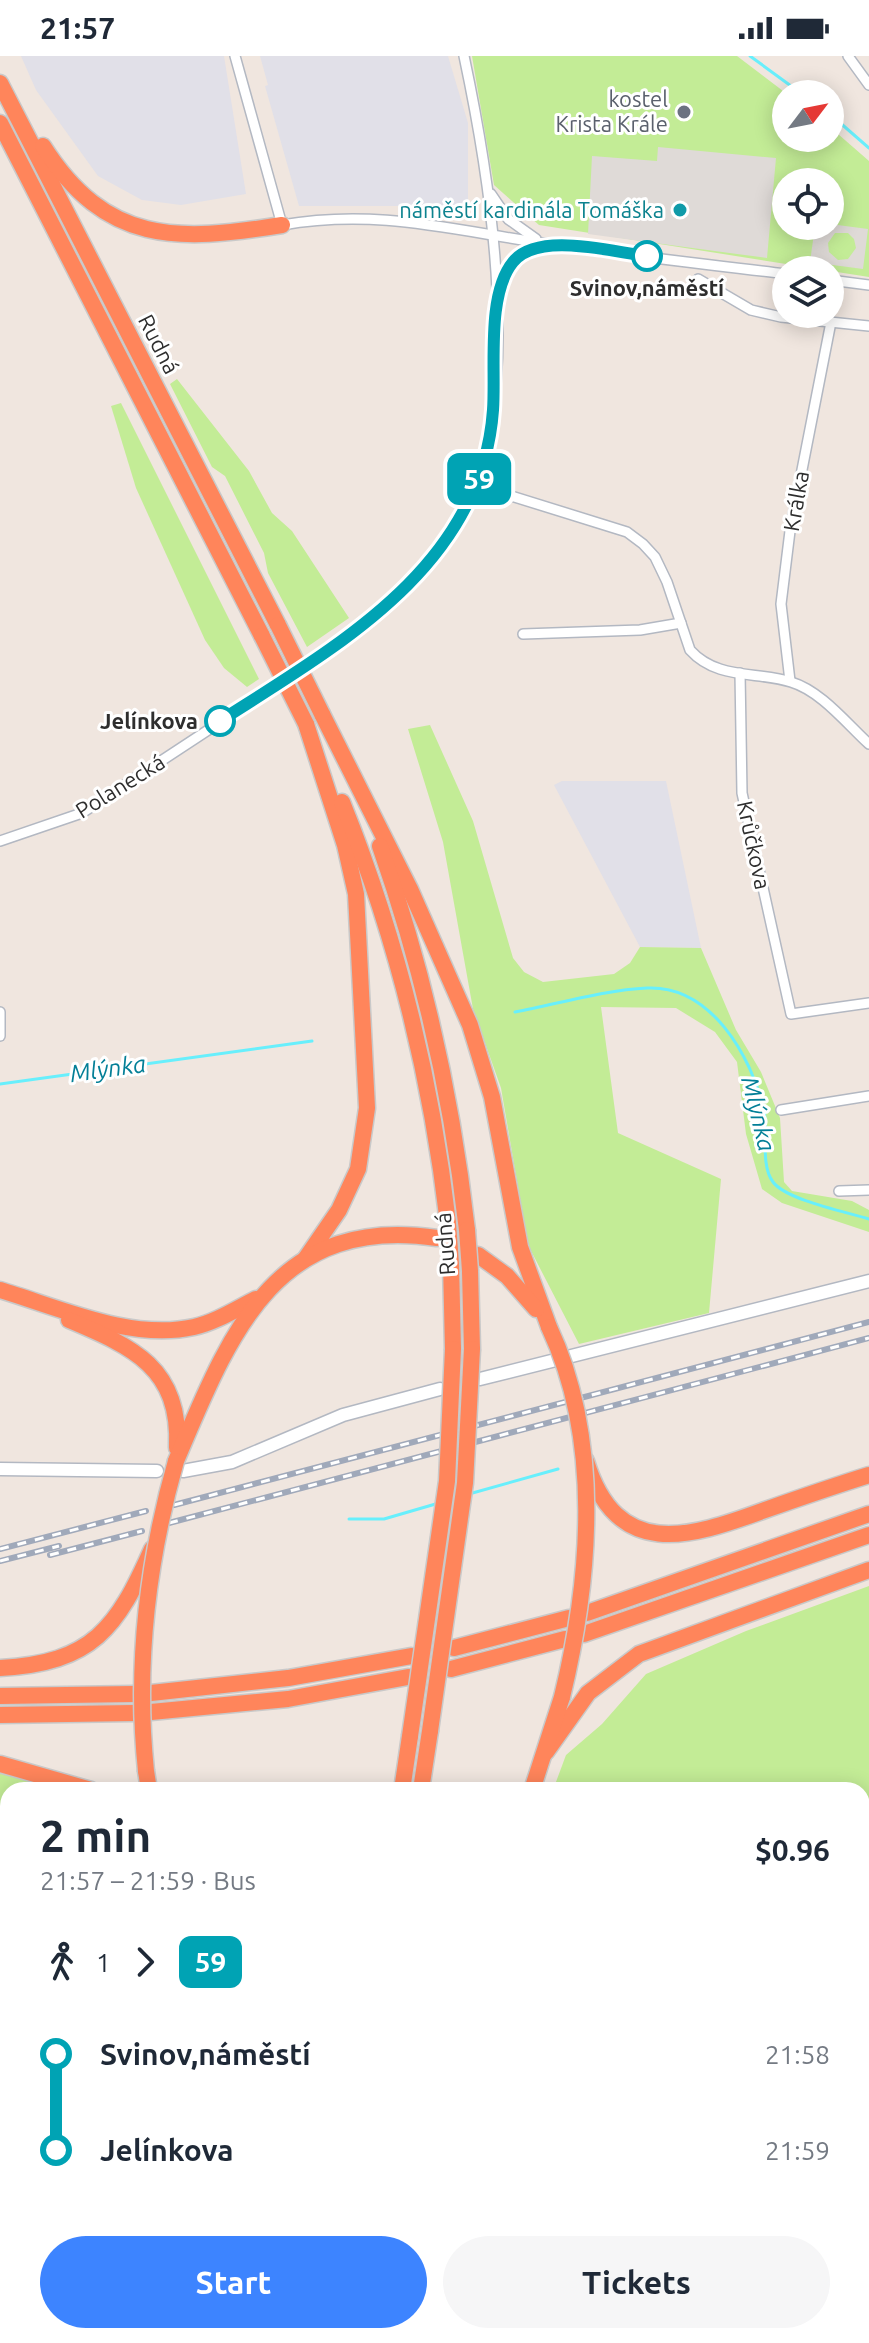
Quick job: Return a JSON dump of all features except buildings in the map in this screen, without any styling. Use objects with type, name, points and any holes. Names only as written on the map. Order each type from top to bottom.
[{"type":"highway","name":"Rudná","points":[[0,83],[322,714],[378,841],[428,999],[451,1107],[467,1230],[472,1349],[465,1483],[422,1782]]},
{"type":"highway","points":[[18,118],[34,133],[61,174],[81,193],[100,209],[140,228],[183,236],[282,225]]},
{"type":"highway","name":"Rudná","points":[[0,123],[306,724],[360,847],[395,948],[433,1108],[448,1223],[453,1349],[447,1481],[403,1782]]},
{"type":"highway","points":[[322,714],[410,889],[470,1025],[492,1097],[520,1247],[574,1394],[585,1511],[581,1590],[562,1697],[535,1782]]},
{"type":"highway","points":[[0,1668],[45,1662],[92,1642],[121,1612],[154,1544],[180,1466],[183,1432],[226,1348],[265,1294],[306,1258],[339,1210],[358,1169],[367,1108],[356,894],[345,845],[306,724]]},
{"type":"highway","points":[[306,1258],[344,1242],[380,1234],[437,1238]]},
{"type":"highway","points":[[478,1255],[519,1288],[549,1327]]},
{"type":"highway","points":[[0,1292],[116,1324],[163,1330],[208,1324],[265,1294]]},
{"type":"highway","points":[[0,1292],[119,1341],[141,1356],[168,1388],[183,1432]]},
{"type":"highway","points":[[581,1448],[600,1493],[630,1525],[667,1537],[701,1533],[869,1475]]},
{"type":"highway","points":[[587,1613],[869,1514]]},
{"type":"highway","points":[[584,1634],[869,1535]]},
{"type":"highway","points":[[148,1782],[142,1647],[154,1544]]},
{"type":"highway","points":[[546,1752],[578,1705],[603,1679],[639,1654],[869,1570]]},
{"type":"highway","points":[[454,1648],[569,1618]]},
{"type":"highway","points":[[451,1669],[565,1639]]},
{"type":"highway","points":[[151,1693],[288,1678],[411,1656]]},
{"type":"highway","points":[[0,1715],[142,1713],[288,1699],[408,1677]]},
{"type":"highway","points":[[0,1696],[133,1694]]},
{"type":"highway","points":[[0,1764],[63,1782]]},
{"type":"street","points":[[235,56],[282,225],[348,217],[493,232],[546,244],[772,272]]},
{"type":"street","points":[[311,662],[350,636],[416,578],[452,532],[476,485],[493,413],[498,300],[482,140],[464,56]]},
{"type":"street","points":[[848,56],[869,85]]},
{"type":"street","points":[[488,187],[508,219],[546,244]]},
{"type":"street","points":[[498,300],[512,263],[525,251],[546,244]]},
{"type":"street","points":[[698,279],[751,310],[772,313]]},
{"type":"street","points":[[844,282],[869,285]]},
{"type":"street","points":[[844,323],[869,326]]},
{"type":"street","name":"Králka","points":[[790,681],[781,604],[790,531],[830,328]]},
{"type":"street","points":[[476,485],[627,532],[655,557],[696,657],[719,671],[790,681],[810,690],[869,744]]},
{"type":"street","points":[[523,634],[640,630],[681,623]]},
{"type":"street","name":"Krůčkova","points":[[740,673],[742,793],[791,1014],[869,1003]]},
{"type":"street","name":"Polanecká","points":[[0,841],[82,813],[272,688]]},
{"type":"street","points":[[0,1012],[0,1036]]},
{"type":"street","points":[[781,1110],[869,1096]]},
{"type":"street","points":[[839,1191],[869,1190]]},
{"type":"street","points":[[480,1379],[869,1281]]},
{"type":"street","points":[[180,1466],[232,1462],[343,1415],[440,1389]]},
{"type":"street","points":[[0,1469],[157,1471]]},
{"type":"shaded area","points":[[21,56],[224,56],[246,194],[181,205],[142,200],[98,176],[36,90]]},
{"type":"shaded area","points":[[260,56],[448,56],[468,123],[468,206],[299,206],[265,86],[268,85]]},
{"type":"shaded area","name":"náměstí kardinála Tomáška","points":[[658,147],[776,158],[775,168],[772,168],[767,258],[588,234],[592,156],[657,161]]},
{"type":"shaded area","points":[[844,226],[868,229],[863,269],[844,266],[844,259],[848,259],[856,248],[854,239],[844,233]]},
{"type":"shaded area","points":[[813,240],[830,240],[829,252],[834,256],[811,256]]},
{"type":"shaded area","points":[[562,781],[666,781],[701,948],[640,947],[554,785]]},
{"type":"green space","points":[[472,56],[737,56],[772,83],[772,152],[844,152],[844,139],[869,161],[869,277],[844,273],[844,256],[772,256],[772,262],[539,225],[494,185]]},
{"type":"green space","points":[[177,379],[249,471],[272,513],[292,531],[349,618],[307,647],[268,573],[264,553],[225,476],[212,467],[170,384]]},
{"type":"green space","points":[[121,403],[259,679],[247,687],[224,668],[205,640],[136,488],[111,406]]},
{"type":"green space","points":[[430,725],[473,821],[513,958],[524,972],[543,982],[614,974],[630,963],[640,947],[701,948],[736,1030],[761,1072],[780,1118],[784,1182],[792,1191],[852,1201],[869,1210],[869,1232],[782,1203],[762,1189],[746,1134],[737,1062],[715,1032],[676,1008],[601,1007],[618,1133],[721,1179],[709,1313],[579,1344],[528,1245],[501,1088],[473,1009],[443,842],[408,729]]},
{"type":"green space","points":[[869,1586],[869,1782],[556,1782],[566,1755],[602,1724],[646,1674],[746,1631]]},
{"type":"green space","points":[[0,1764],[63,1782],[0,1782]]},
{"type":"waterway","points":[[750,56],[783,80]]},
{"type":"waterway","points":[[844,126],[869,148]]},
{"type":"waterway","name":"Mlýnka","points":[[515,1012],[631,989],[670,990],[690,998],[709,1011],[725,1028],[749,1068],[764,1110],[765,1157],[773,1182],[803,1200],[869,1219]]},
{"type":"waterway","name":"Mlýnka","points":[[0,1084],[312,1041]]},
{"type":"waterway","points":[[469,1494],[558,1469]]},
{"type":"waterway","points":[[349,1519],[384,1519],[439,1503]]},
{"type":"railway","points":[[174,1505],[869,1322]]},
{"type":"railway","points":[[169,1523],[869,1338]]},
{"type":"railway","points":[[0,1549],[146,1511]]},
{"type":"railway","points":[[50,1555],[142,1531]]},
{"type":"railway","points":[[0,1561],[59,1546]]},
{"type":"bus line","name":"59","points":[[220,721],[350,636],[416,578],[452,532],[476,485],[489,443],[498,300],[512,263],[525,251],[546,244],[647,256]]},
{"type":"place","name":"kostel Krista Krále","points":[[684,112]]},
{"type":"place","name":"náměstí kardinála Tomáška","points":[[680,210]]},
{"type":"place","name":"Svinov,náměstí","points":[[647,256]]},
{"type":"place","name":"Jelínkova","points":[[220,721]]}]
